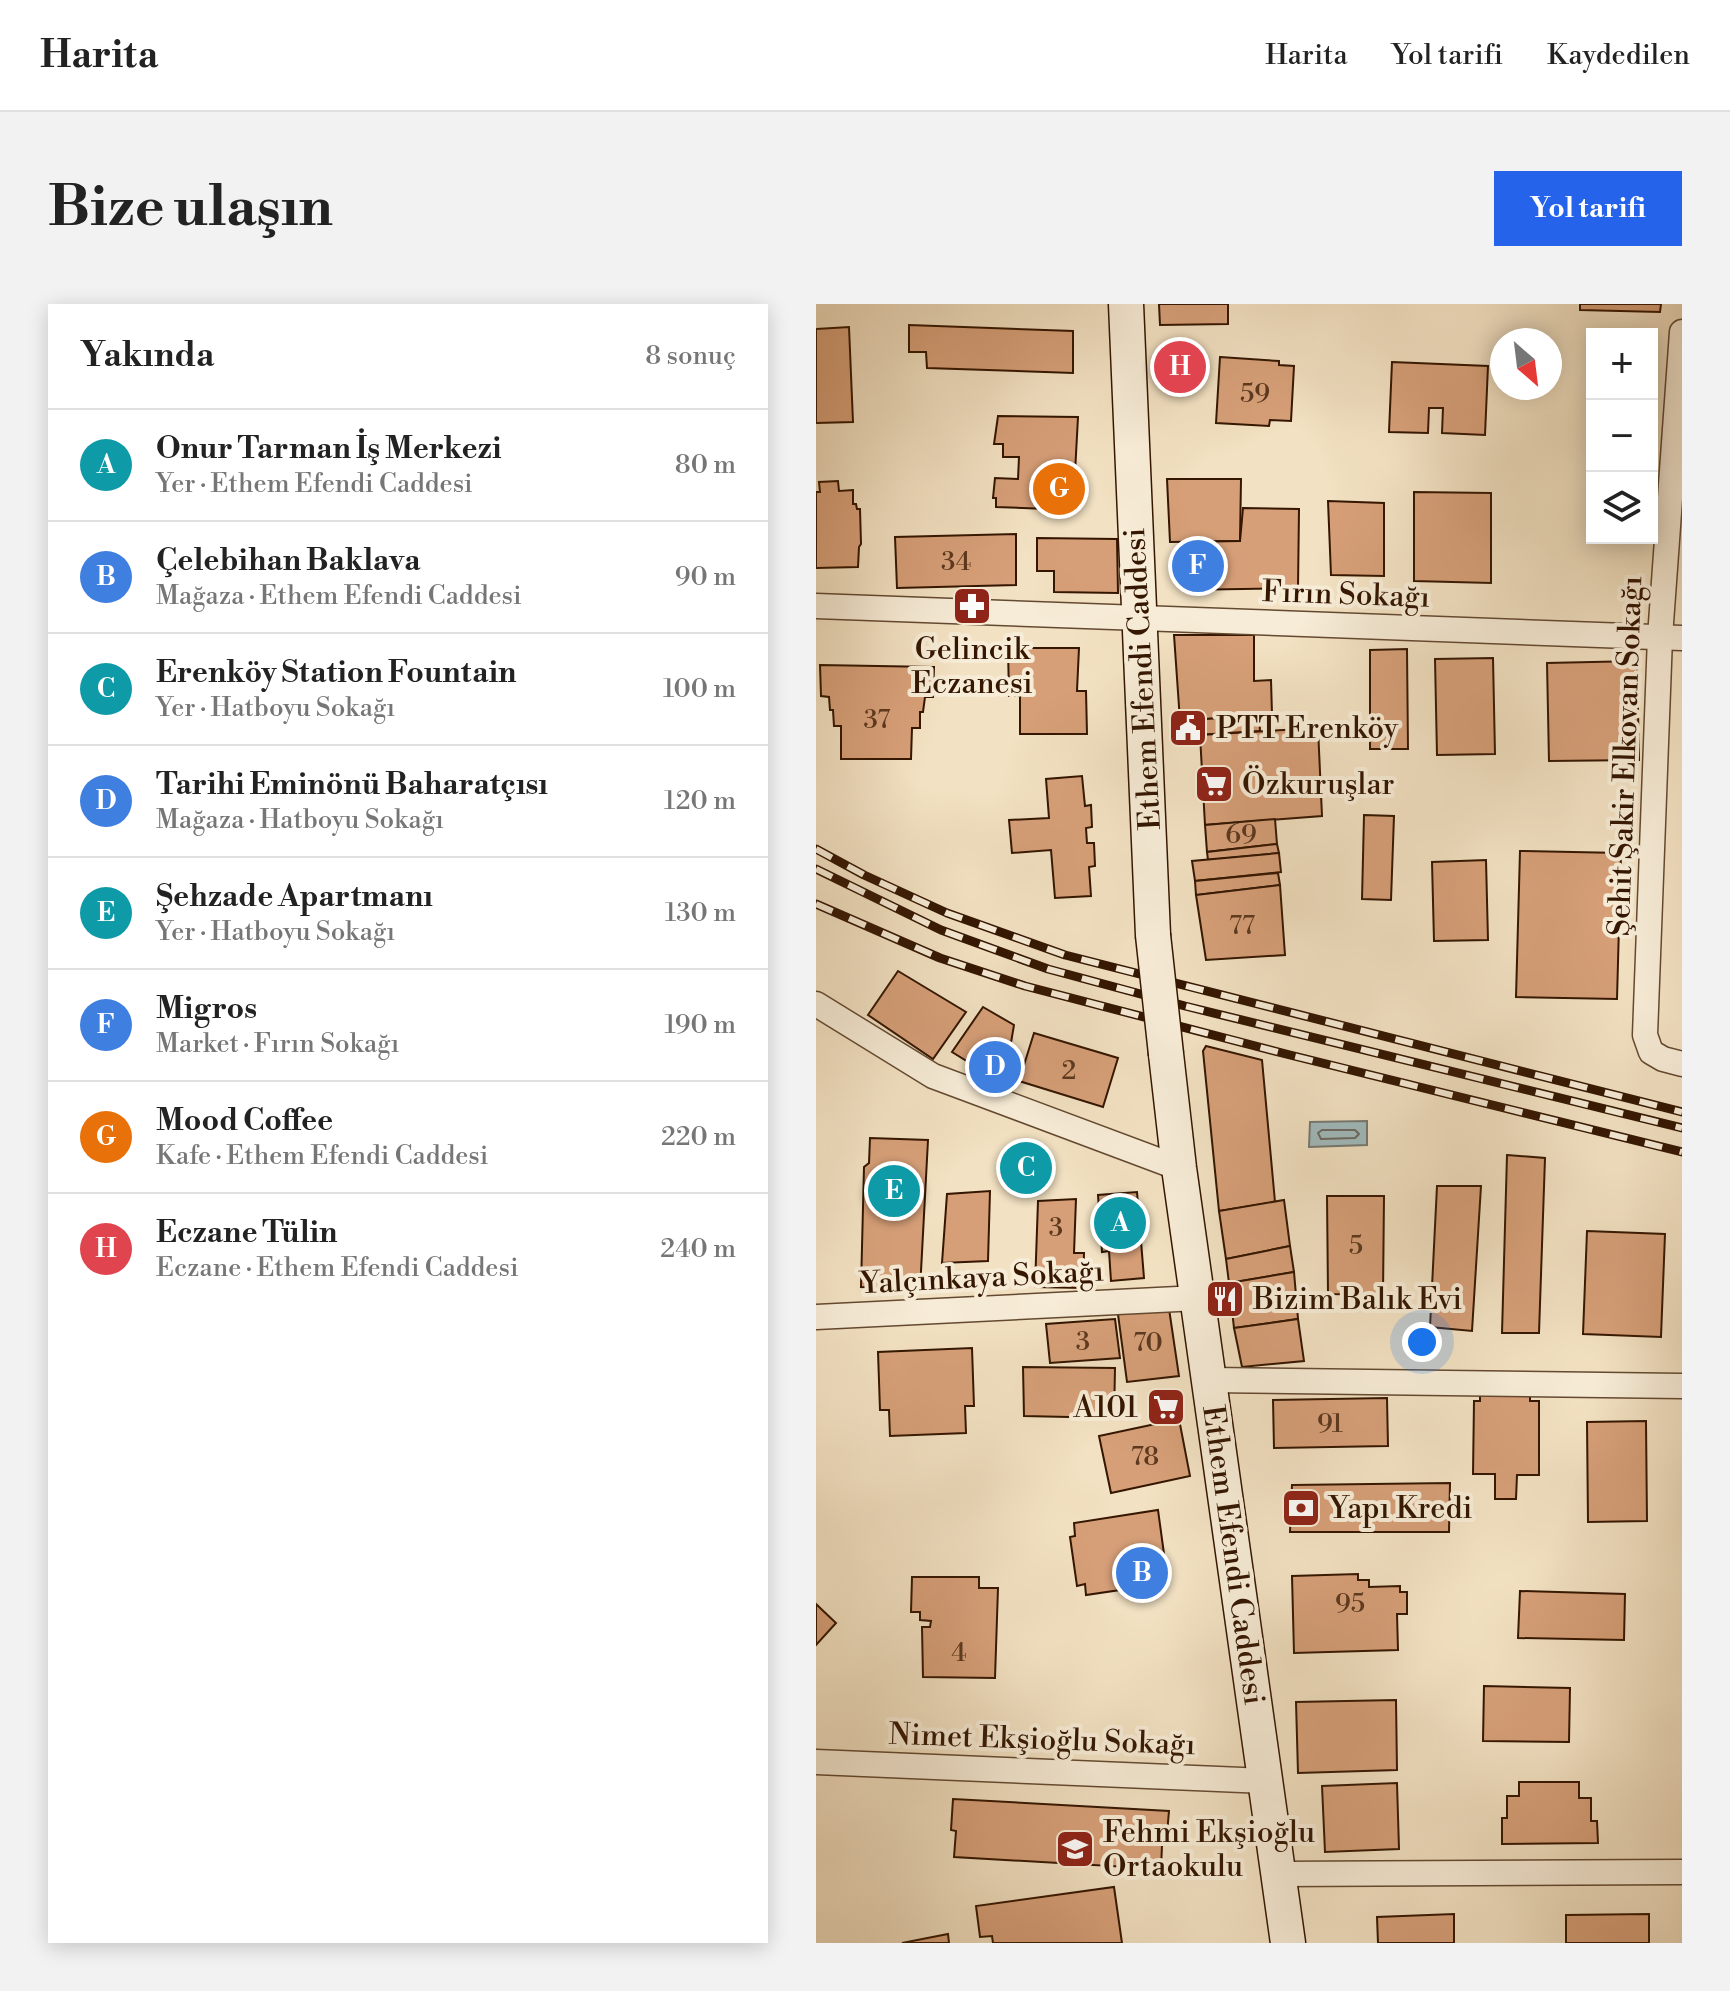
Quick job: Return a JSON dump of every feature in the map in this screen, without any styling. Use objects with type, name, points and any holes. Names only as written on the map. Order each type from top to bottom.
[{"type":"main road","name":"Ethem Efendi Caddesi","points":[[1126,304],[1153,935],[1179,1168],[1288,1943]]},
{"type":"street","name":"Şehit Şakir Elkovan Sokağı","points":[[1682,332],[1671,637],[1646,1040],[1655,1056],[1682,1064]]},
{"type":"street","name":"Fırın Sokağı","points":[[816,606],[1671,637]]},
{"type":"street","points":[[816,1004],[933,1076],[1179,1168]]},
{"type":"street","name":"Yalçınkaya Sokağı","points":[[816,1317],[1198,1298]]},
{"type":"street","points":[[1210,1380],[1682,1386]]},
{"type":"street","name":"Nimet Ekşioğlu Sokağı","points":[[816,1762],[1266,1781]]},
{"type":"street","points":[[1278,1874],[1682,1872]]},
{"type":"water","points":[[1367,1121],[1367,1145],[1309,1147],[1310,1122]]},
{"type":"building","points":[[1159,304],[1228,304],[1228,324],[1160,325]]},
{"type":"building","points":[[1580,304],[1661,304],[1660,312],[1580,310]]},
{"type":"building","points":[[909,325],[1073,331],[1073,373],[927,368],[926,352],[909,352]]},
{"type":"building","points":[[849,327],[853,422],[816,423],[816,329]]},
{"type":"building","points":[[1220,357],[1279,361],[1279,365],[1294,366],[1291,421],[1270,420],[1269,426],[1216,423]]},
{"type":"building","points":[[1392,362],[1488,366],[1485,435],[1442,433],[1443,408],[1429,408],[1428,433],[1389,432]]},
{"type":"building","points":[[998,416],[1078,417],[1073,510],[996,507],[996,498],[993,498],[995,478],[1018,479],[1019,457],[1003,457],[1003,444],[994,444]]},
{"type":"building","points":[[1167,479],[1241,479],[1240,541],[1170,542]]},
{"type":"building","points":[[838,481],[839,491],[853,490],[853,504],[860,509],[858,567],[816,568],[816,492],[820,492],[819,482]]},
{"type":"building","points":[[1414,492],[1491,493],[1491,583],[1414,581]]},
{"type":"building","points":[[1328,501],[1384,503],[1384,576],[1331,575]]},
{"type":"building","points":[[1243,508],[1299,509],[1298,588],[1183,590],[1182,542],[1240,541]]},
{"type":"building","points":[[1016,534],[1016,585],[897,588],[895,537]]},
{"type":"building","points":[[1037,538],[1117,539],[1118,593],[1054,592],[1054,571],[1037,571]]},
{"type":"building","points":[[1174,635],[1254,635],[1254,681],[1271,680],[1272,714],[1180,721]]},
{"type":"building","points":[[1008,648],[1079,648],[1077,691],[1086,691],[1087,734],[1020,734],[1020,696],[1009,696]]},
{"type":"building","points":[[1407,649],[1408,749],[1370,749],[1370,650]]},
{"type":"building","points":[[1493,658],[1495,754],[1437,755],[1435,659]]},
{"type":"building","points":[[1637,661],[1639,760],[1549,761],[1547,663]]},
{"type":"building","points":[[820,665],[934,667],[933,697],[925,697],[923,712],[920,712],[920,728],[912,728],[911,759],[841,759],[841,726],[834,726],[829,697],[821,696]]},
{"type":"building","points":[[1259,715],[1260,731],[1181,736],[1180,721]]},
{"type":"building","points":[[1318,728],[1322,816],[1205,825],[1200,735]]},
{"type":"building","points":[[1082,776],[1085,806],[1091,805],[1092,827],[1086,828],[1087,843],[1094,843],[1095,866],[1089,867],[1091,896],[1055,898],[1051,850],[1012,853],[1009,820],[1049,818],[1046,779]]},
{"type":"building","points":[[1364,815],[1394,816],[1391,900],[1362,899]]},
{"type":"building","points":[[1275,819],[1277,844],[1207,852],[1205,825]]},
{"type":"building","points":[[1277,844],[1279,853],[1208,860],[1207,852]]},
{"type":"building","points":[[1520,851],[1621,853],[1617,999],[1516,997]]},
{"type":"building","points":[[1279,853],[1281,872],[1195,881],[1192,861]]},
{"type":"building","points":[[1486,860],[1488,940],[1434,941],[1432,862]]},
{"type":"building","points":[[1278,873],[1280,885],[1196,895],[1195,881]]},
{"type":"building","points":[[1280,885],[1285,955],[1206,960],[1196,895]]},
{"type":"building","points":[[898,971],[966,1012],[933,1059],[868,1015]]},
{"type":"building","points":[[983,1007],[1014,1025],[1004,1084],[952,1052]]},
{"type":"building","points":[[1034,1033],[1118,1058],[1103,1107],[1019,1081]]},
{"type":"building","points":[[1206,1046],[1262,1060],[1275,1202],[1219,1211],[1203,1051]]},
{"type":"building","points":[[870,1138],[928,1140],[920,1290],[861,1287],[864,1167],[869,1163]]},
{"type":"building","points":[[1507,1155],[1545,1158],[1539,1333],[1502,1333]]},
{"type":"building","points":[[1437,1186],[1481,1186],[1472,1331],[1430,1327]]},
{"type":"building","points":[[990,1191],[988,1261],[942,1263],[947,1194]]},
{"type":"building","points":[[1137,1192],[1144,1278],[1111,1281],[1109,1251],[1102,1252],[1098,1195]]},
{"type":"building","points":[[1327,1196],[1384,1196],[1383,1295],[1328,1294]]},
{"type":"building","points":[[1076,1199],[1074,1253],[1084,1253],[1083,1288],[1035,1287],[1038,1201]]},
{"type":"building","points":[[1284,1200],[1290,1246],[1226,1259],[1219,1211]]},
{"type":"building","points":[[1587,1231],[1665,1234],[1661,1337],[1583,1334]]},
{"type":"building","points":[[1290,1246],[1294,1272],[1229,1283],[1226,1259]]},
{"type":"building","points":[[1294,1272],[1298,1319],[1234,1328],[1229,1283]]},
{"type":"building","points":[[1168,1302],[1179,1376],[1127,1382],[1117,1307]]},
{"type":"building","points":[[1115,1319],[1120,1358],[1050,1363],[1046,1324]]},
{"type":"building","points":[[1298,1319],[1304,1361],[1242,1367],[1234,1328]]},
{"type":"building","points":[[972,1348],[974,1406],[965,1406],[966,1433],[890,1436],[889,1410],[880,1410],[878,1352]]},
{"type":"building","points":[[1023,1367],[1115,1368],[1114,1418],[1024,1416]]},
{"type":"building","points":[[1480,1393],[1530,1393],[1530,1401],[1539,1401],[1539,1475],[1517,1475],[1516,1499],[1495,1499],[1495,1474],[1473,1474],[1474,1401],[1480,1401]]},
{"type":"building","points":[[1387,1398],[1388,1446],[1274,1448],[1273,1400]]},
{"type":"building","points":[[1179,1419],[1190,1476],[1111,1493],[1099,1436]]},
{"type":"building","points":[[1646,1421],[1647,1521],[1588,1522],[1587,1422]]},
{"type":"building","points":[[1450,1483],[1449,1532],[1290,1532],[1292,1485]]},
{"type":"building","points":[[1158,1510],[1168,1583],[1086,1595],[1085,1584],[1077,1586],[1070,1537],[1075,1536],[1074,1523]]},
{"type":"building","points":[[1358,1574],[1358,1580],[1369,1580],[1369,1587],[1400,1586],[1400,1592],[1407,1592],[1407,1614],[1397,1614],[1398,1650],[1294,1653],[1292,1576]]},
{"type":"building","points":[[912,1577],[979,1577],[979,1588],[998,1588],[995,1678],[923,1677],[922,1627],[930,1627],[931,1621],[920,1620],[920,1612],[911,1612]]},
{"type":"building","points":[[1520,1591],[1625,1594],[1624,1640],[1518,1638]]},
{"type":"building","points":[[816,1604],[836,1623],[816,1645]]},
{"type":"building","points":[[1484,1686],[1570,1688],[1569,1742],[1483,1741]]},
{"type":"building","points":[[1396,1700],[1397,1770],[1298,1773],[1296,1702]]},
{"type":"building","points":[[1519,1782],[1579,1782],[1579,1798],[1591,1798],[1591,1821],[1597,1821],[1598,1843],[1502,1844],[1502,1818],[1507,1818],[1507,1796],[1519,1796]]},
{"type":"building","points":[[1397,1783],[1399,1849],[1325,1852],[1322,1786]]},
{"type":"building","points":[[953,1799],[1169,1811],[1161,1869],[954,1857],[956,1831],[951,1830]]},
{"type":"building","points":[[1114,1887],[1122,1943],[993,1943],[992,1936],[980,1937],[976,1906]]},
{"type":"building","points":[[1454,1914],[1454,1943],[1378,1943],[1377,1917]]},
{"type":"building","points":[[1649,1914],[1649,1943],[1566,1943],[1566,1915]]},
{"type":"building","points":[[948,1934],[949,1943],[902,1943]]},
{"type":"railway","points":[[816,849],[947,913],[1065,955],[1682,1112]]},
{"type":"railway","points":[[816,869],[941,930],[1048,969],[1185,1006],[1682,1128]]},
{"type":"railway","points":[[816,904],[940,958],[1025,986],[1682,1152]]},
{"type":"place","name":"Eczane Tülin","points":[[1180,367]]},
{"type":"place","name":"Mood Coffee","points":[[1059,489]]},
{"type":"place","name":"Migros","points":[[1198,566]]},
{"type":"place","name":"Gelincik Eczanesi","points":[[972,606]]},
{"type":"place","name":"PTT Erenköy","points":[[1188,728]]},
{"type":"place","name":"Özkuruşlar","points":[[1214,784]]},
{"type":"place","name":"Tarihi Eminönü Baharatçısı","points":[[995,1067]]},
{"type":"place","name":"Erenköy Station Fountain","points":[[1026,1168]]},
{"type":"place","name":"Şehzade Apartmanı","points":[[894,1191]]},
{"type":"place","name":"Onur Tarman İş Merkezi","points":[[1120,1223]]},
{"type":"place","name":"Bizim Balık Evi","points":[[1225,1299]]},
{"type":"place","name":"A101","points":[[1166,1407]]},
{"type":"place","name":"Yapı Kredi","points":[[1301,1508]]},
{"type":"place","name":"Çelebihan Baklava","points":[[1142,1573]]},
{"type":"place","name":"Fehmi Ekşioğlu Ortaokulu","points":[[1075,1849]]}]
